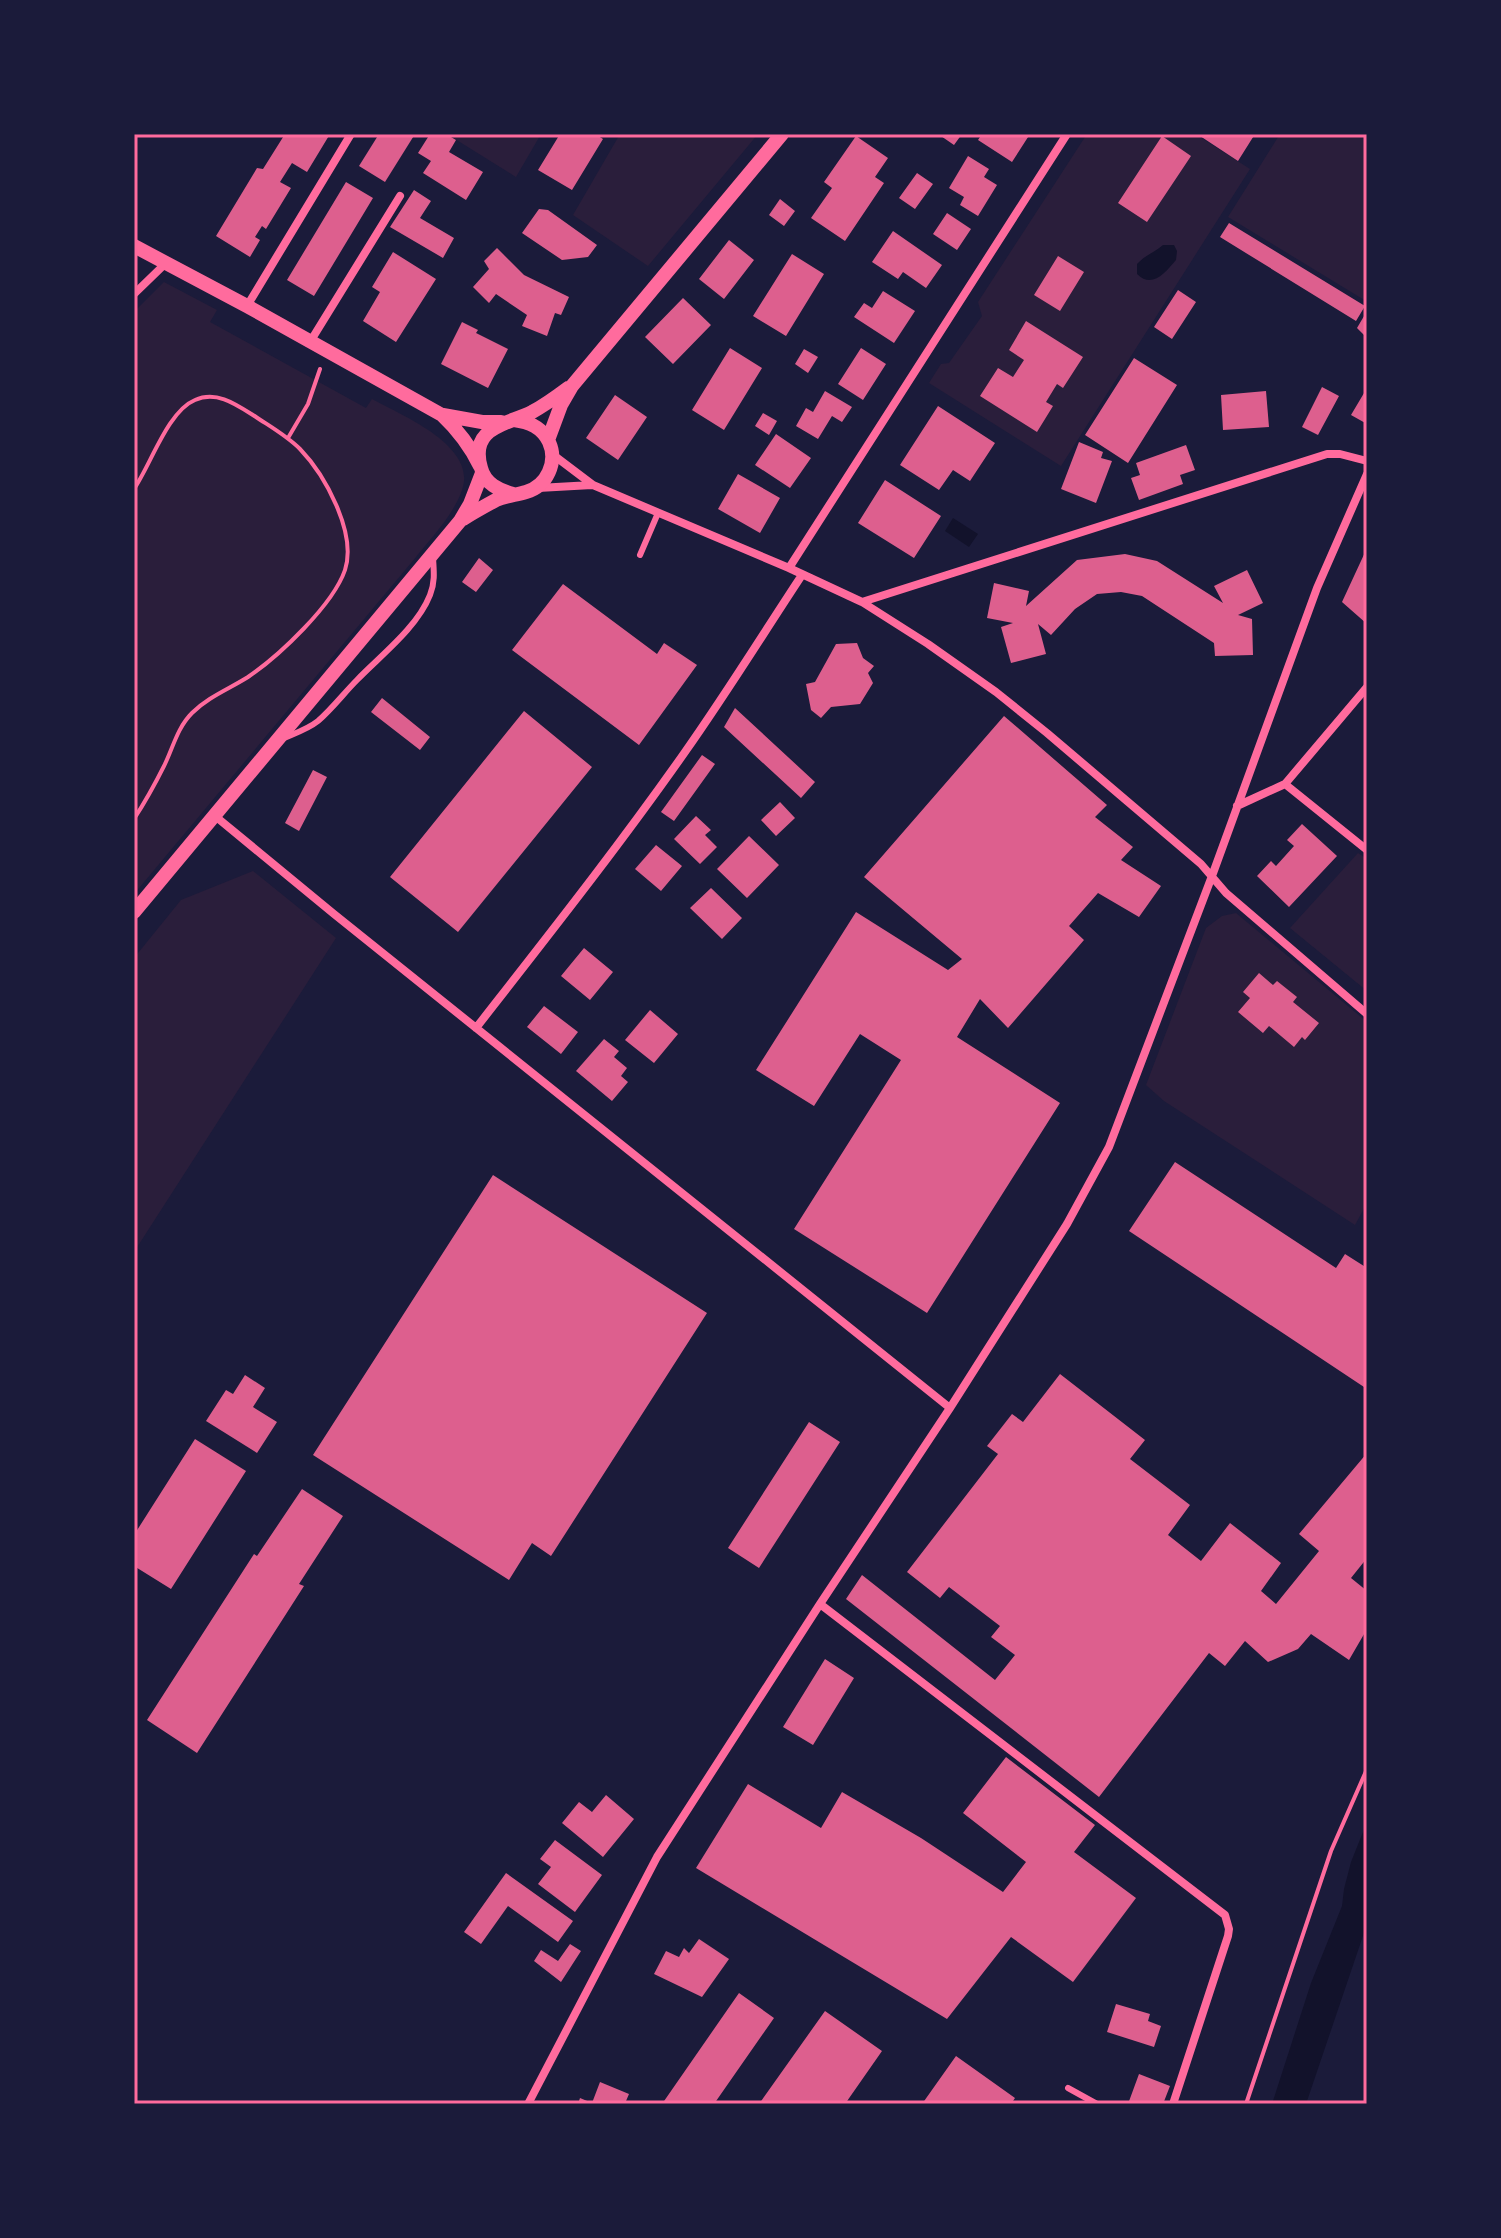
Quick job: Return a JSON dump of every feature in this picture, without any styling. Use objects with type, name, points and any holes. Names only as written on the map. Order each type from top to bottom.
[{"type":"street","points":[[247,306],[351,134]]},
{"type":"street","points":[[460,521],[496,500],[536,488],[545,479],[551,468],[550,447],[561,405],[572,386],[782,134]]},
{"type":"street","points":[[789,568],[1067,134]]},
{"type":"street","points":[[310,342],[400,196]]},
{"type":"street","points":[[134,246],[442,415],[468,443],[491,484],[513,494]]},
{"type":"street","points":[[134,294],[166,262]]},
{"type":"street","points":[[134,912],[460,521],[470,504],[481,470],[481,445],[493,428],[550,401],[572,386]]},
{"type":"street","points":[[442,415],[482,422],[524,421],[534,426],[550,447],[593,485],[862,602],[928,644],[1011,704],[1201,864],[1226,893],[1367,1014]]},
{"type":"street","points":[[862,602],[1327,454],[1367,461]]},
{"type":"street","points":[[528,2104],[657,1857],[950,1408],[1067,1224],[1109,1147],[1317,588],[1367,474]]},
{"type":"street","points":[[536,488],[593,485]]},
{"type":"street","points":[[476,1028],[584,891],[683,754],[802,575]]},
{"type":"street","points":[[1237,806],[1285,784],[1367,687]]},
{"type":"street","points":[[1285,784],[1367,850]]},
{"type":"street","points":[[215,816],[950,1408]]},
{"type":"street","points":[[820,1604],[1220,1910],[1228,1922],[1228,1936],[1173,2104]]},
{"type":"lane","points":[[640,555],[658,513]]},
{"type":"lane","points":[[277,740],[317,721],[403,634],[432,592],[435,579],[433,554]]},
{"type":"lane","points":[[1068,2088],[1097,2104]]},
{"type":"path","points":[[288,438],[308,404],[320,369]]},
{"type":"path","points":[[134,489],[179,410],[205,396],[224,399],[288,438],[317,469],[332,498],[347,541],[346,567],[329,599],[276,655],[247,677],[201,704],[184,721],[164,766],[134,819]]},
{"type":"path","points":[[1246,2104],[1331,1851],[1367,1769]]},
{"type":"shaded area","points":[[447,134],[541,134],[516,177]]},
{"type":"shaded area","points":[[620,134],[758,134],[648,266],[573,215]]},
{"type":"shaded area","points":[[1087,134],[1195,134],[1250,169],[1061,466],[929,383],[941,364],[949,363],[982,316],[978,302]]},
{"type":"shaded area","points":[[1280,134],[1367,134],[1366,301],[1228,217]]},
{"type":"shaded area","points":[[1163,245],[1174,245],[1176,260],[1153,280],[1137,274],[1137,264]]},
{"type":"shaded area","points":[[164,282],[217,310],[210,322],[366,408],[372,399],[417,423],[448,446],[459,459],[464,474],[458,499],[435,533],[134,894],[134,312]]},
{"type":"shaded area","points":[[953,518],[978,534],[969,547],[945,531]]},
{"type":"shaded area","points":[[1358,853],[1367,859],[1367,991],[1290,928]]},
{"type":"shaded area","points":[[253,871],[336,938],[134,1252],[134,958],[181,900]]},
{"type":"shaded area","points":[[1236,913],[1367,1022],[1367,1203],[1355,1225],[1164,1101],[1146,1085],[1206,928],[1222,916]]},
{"type":"shaded area","points":[[1367,1822],[1367,1924],[1306,2104],[1272,2104],[1311,1983],[1342,1906],[1351,1862]]},
{"type":"building","points":[[285,134],[330,134],[307,172],[292,163],[280,182],[291,188],[266,229],[262,226],[255,237],[260,240],[250,257],[216,236],[257,168],[263,169]]},
{"type":"building","points":[[379,134],[415,134],[385,182],[359,166]]},
{"type":"building","points":[[430,134],[446,134],[456,140],[449,152],[483,172],[466,200],[423,173],[431,161],[418,153]]},
{"type":"building","points":[[560,134],[595,134],[603,139],[572,190],[538,170]]},
{"type":"building","points":[[938,134],[962,134],[954,145]]},
{"type":"building","points":[[982,134],[1030,134],[1012,162],[978,140]]},
{"type":"building","points":[[1197,134],[1255,134],[1238,161]]},
{"type":"building","points":[[856,136],[888,158],[875,177],[884,183],[845,241],[811,218],[832,188],[824,182]]},
{"type":"building","points":[[1162,136],[1191,156],[1147,222],[1118,203]]},
{"type":"building","points":[[968,156],[989,169],[984,177],[997,185],[978,216],[960,205],[964,197],[949,188]]},
{"type":"building","points":[[917,173],[933,184],[915,209],[899,198]]},
{"type":"building","points":[[346,182],[373,198],[314,296],[287,280]]},
{"type":"building","points":[[414,190],[431,201],[420,218],[454,238],[443,258],[390,227]]},
{"type":"building","points":[[780,199],[795,211],[784,226],[769,215]]},
{"type":"building","points":[[539,209],[548,210],[597,245],[588,257],[562,260],[522,233]]},
{"type":"building","points":[[947,213],[971,229],[957,250],[933,234]]},
{"type":"building","points":[[1229,223],[1365,306],[1356,321],[1220,237]]},
{"type":"building","points":[[893,231],[942,265],[926,288],[903,272],[898,279],[872,262]]},
{"type":"building","points":[[729,240],[754,260],[724,299],[699,279]]},
{"type":"building","points":[[497,248],[524,275],[569,297],[561,315],[555,313],[547,336],[522,326],[527,315],[496,294],[489,303],[473,287],[489,269],[484,261]]},
{"type":"building","points":[[393,252],[436,279],[396,342],[363,321],[380,292],[372,287]]},
{"type":"building","points":[[792,254],[824,274],[786,336],[753,316]]},
{"type":"building","points":[[1058,256],[1084,272],[1060,311],[1034,295]]},
{"type":"building","points":[[1178,290],[1196,302],[1172,339],[1154,327]]},
{"type":"building","points":[[883,291],[915,311],[894,343],[854,317],[864,303],[872,308]]},
{"type":"building","points":[[683,298],[711,325],[673,364],[645,337]]},
{"type":"building","points":[[1367,311],[1367,338],[1357,328]]},
{"type":"building","points":[[1026,321],[1083,357],[1063,388],[1057,384],[1046,402],[1053,406],[1037,432],[980,396],[998,368],[1013,377],[1024,360],[1009,350]]},
{"type":"building","points":[[462,322],[508,349],[488,388],[441,364]]},
{"type":"building","points":[[730,348],[762,368],[724,430],[692,410]]},
{"type":"building","points":[[861,348],[886,364],[863,400],[838,384]]},
{"type":"building","points":[[804,349],[818,357],[808,373],[795,364]]},
{"type":"building","points":[[1134,358],[1177,385],[1128,463],[1085,435]]},
{"type":"building","points":[[1322,387],[1339,396],[1318,435],[1302,427]]},
{"type":"building","points":[[1367,388],[1367,424],[1351,415]]},
{"type":"building","points":[[825,391],[852,407],[842,422],[832,416],[818,439],[796,426],[806,408],[813,412]]},
{"type":"building","points":[[1266,391],[1269,427],[1223,430],[1221,395]]},
{"type":"building","points":[[615,395],[647,417],[618,460],[586,438]]},
{"type":"building","points":[[938,406],[995,443],[970,481],[953,470],[939,490],[900,465]]},
{"type":"building","points":[[763,413],[777,421],[769,435],[755,426]]},
{"type":"building","points":[[776,434],[811,458],[790,488],[755,465]]},
{"type":"building","points":[[1079,442],[1103,452],[1101,458],[1112,461],[1096,503],[1061,489]]},
{"type":"building","points":[[1186,445],[1195,470],[1180,475],[1183,484],[1139,500],[1131,478],[1140,475],[1136,463]]},
{"type":"building","points":[[738,474],[780,498],[760,533],[718,509]]},
{"type":"building","points":[[885,480],[941,516],[914,558],[858,523]]},
{"type":"building","points":[[1367,548],[1367,624],[1342,602]]},
{"type":"building","points":[[1125,554],[1157,561],[1223,603],[1214,586],[1247,570],[1263,603],[1238,615],[1252,619],[1253,655],[1215,656],[1214,643],[1142,596],[1121,592],[1097,594],[1075,609],[1051,635],[1038,624],[1046,654],[1011,663],[1001,627],[1013,623],[987,618],[994,583],[1029,591],[1026,606],[1077,560]]},
{"type":"building","points":[[479,558],[493,570],[476,592],[462,582]]},
{"type":"building","points":[[563,584],[657,654],[664,643],[697,665],[639,745],[512,650]]},
{"type":"building","points":[[857,643],[863,658],[874,666],[868,673],[873,683],[860,704],[831,707],[821,718],[811,710],[806,684],[815,682],[836,644]]},
{"type":"building","points":[[382,698],[430,737],[420,750],[371,712]]},
{"type":"building","points":[[735,708],[815,782],[801,798],[724,727]]},
{"type":"building","points":[[524,711],[592,767],[458,932],[390,877]]},
{"type":"building","points":[[1004,716],[1107,805],[1095,817],[1133,847],[1121,860],[1161,886],[1139,917],[1098,893],[1069,926],[1084,940],[1008,1028],[980,999],[957,1037],[1060,1103],[927,1313],[794,1229],[901,1060],[860,1034],[814,1106],[756,1070],[856,912],[948,970],[962,959],[864,877]]},
{"type":"building","points":[[702,755],[715,764],[674,821],[661,812]]},
{"type":"building","points":[[313,770],[327,777],[299,831],[285,823]]},
{"type":"building","points":[[780,802],[795,818],[776,836],[761,820]]},
{"type":"building","points":[[696,816],[711,830],[705,835],[717,847],[700,864],[674,839]]},
{"type":"building","points":[[1302,824],[1337,856],[1289,907],[1257,876],[1271,861],[1276,866],[1294,846],[1287,840]]},
{"type":"building","points":[[749,836],[779,865],[747,898],[717,869]]},
{"type":"building","points":[[656,845],[682,866],[661,891],[635,869]]},
{"type":"building","points":[[711,888],[742,918],[722,939],[690,908]]},
{"type":"building","points":[[584,948],[613,972],[590,1000],[561,976]]},
{"type":"building","points":[[1259,973],[1273,985],[1277,981],[1297,997],[1293,1002],[1319,1023],[1305,1040],[1302,1037],[1294,1047],[1269,1026],[1263,1033],[1238,1012],[1250,998],[1243,992]]},
{"type":"building","points":[[544,1006],[578,1032],[561,1054],[527,1027]]},
{"type":"building","points":[[650,1010],[678,1034],[654,1063],[625,1040]]},
{"type":"building","points":[[604,1039],[619,1051],[614,1057],[627,1068],[621,1076],[628,1082],[612,1101],[576,1071]]},
{"type":"building","points":[[1175,1162],[1336,1268],[1345,1254],[1367,1268],[1367,1389],[1129,1231]]},
{"type":"building","points":[[493,1175],[707,1313],[551,1556],[532,1543],[509,1580],[313,1455]]},
{"type":"building","points":[[1060,1374],[1145,1440],[1130,1459],[1190,1505],[1168,1535],[1201,1561],[1230,1523],[1281,1563],[1261,1591],[1276,1604],[1319,1551],[1299,1534],[1367,1453],[1367,1558],[1351,1578],[1367,1591],[1367,1629],[1349,1660],[1311,1634],[1298,1649],[1268,1662],[1245,1641],[1225,1666],[1209,1653],[1099,1797],[846,1599],[862,1575],[995,1680],[1015,1655],[991,1637],[1000,1626],[949,1587],[940,1598],[907,1572],[998,1454],[987,1446],[1012,1414],[1023,1422]]},
{"type":"building","points":[[245,1375],[265,1388],[253,1407],[277,1422],[257,1453],[206,1421],[226,1390],[233,1394]]},
{"type":"building","points":[[809,1422],[840,1442],[759,1568],[728,1548]]},
{"type":"building","points":[[195,1439],[246,1471],[171,1589],[134,1566],[134,1535]]},
{"type":"building","points":[[302,1489],[343,1516],[299,1584],[304,1586],[197,1753],[147,1720],[254,1554],[257,1556]]},
{"type":"building","points":[[825,1659],[854,1678],[813,1745],[783,1727]]},
{"type":"building","points":[[1006,1757],[1095,1825],[1074,1852],[1136,1898],[1073,1982],[1011,1937],[947,2019],[696,1868],[748,1784],[821,1828],[842,1792],[921,1838],[1003,1892],[1026,1862],[963,1813]]},
{"type":"building","points":[[606,1795],[634,1819],[603,1857],[562,1823],[579,1802],[592,1812]]},
{"type":"building","points":[[555,1840],[602,1875],[575,1912],[538,1884],[551,1867],[540,1859]]},
{"type":"building","points":[[506,1873],[573,1921],[558,1942],[508,1906],[481,1944],[464,1932]]},
{"type":"building","points":[[699,1939],[729,1959],[702,1997],[654,1974],[666,1951],[679,1957],[684,1948],[689,1953]]},
{"type":"building","points":[[570,1944],[581,1951],[561,1982],[534,1961],[541,1950],[558,1961]]},
{"type":"building","points":[[739,1993],[774,2018],[714,2104],[662,2104]]},
{"type":"building","points":[[1116,2004],[1150,2014],[1148,2021],[1161,2026],[1154,2047],[1107,2032]]},
{"type":"building","points":[[825,2011],[882,2051],[845,2104],[759,2104]]},
{"type":"building","points":[[956,2056],[1015,2098],[1011,2104],[922,2104]]},
{"type":"building","points":[[1139,2074],[1170,2086],[1163,2104],[1128,2104]]},
{"type":"building","points":[[600,2082],[629,2094],[626,2101],[632,2104],[578,2104],[580,2098],[592,2103]]}]
